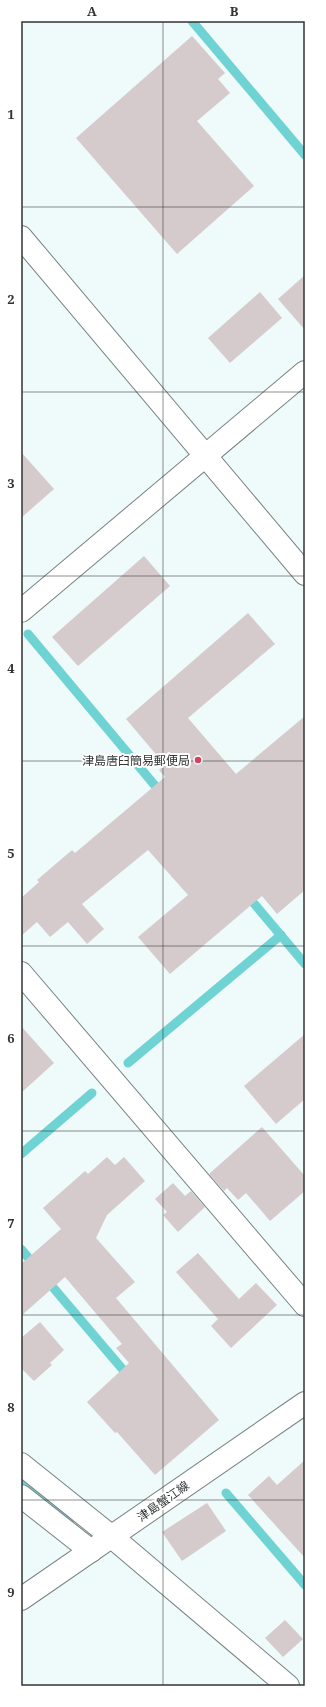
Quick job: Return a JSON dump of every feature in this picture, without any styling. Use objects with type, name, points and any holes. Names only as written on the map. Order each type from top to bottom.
[{"type":"street","points":[[21,237],[305,574]]},
{"type":"street","points":[[21,611],[305,372]]},
{"type":"street","points":[[21,973],[305,1305]]},
{"type":"street","name":"津島蟹江線","points":[[21,1599],[305,1403]]},
{"type":"street","points":[[21,1464],[112,1537],[288,1686]]},
{"type":"street","points":[[21,1496],[91,1551]]},
{"type":"building","points":[[192,36],[225,73],[218,79],[230,93],[197,121],[254,186],[177,254],[76,138]]},
{"type":"building","points":[[305,275],[305,330],[278,299]]},
{"type":"building","points":[[260,292],[282,318],[230,363],[208,338]]},
{"type":"building","points":[[21,452],[54,489],[21,518]]},
{"type":"building","points":[[144,556],[170,586],[78,666],[52,637]]},
{"type":"building","points":[[248,613],[275,644],[188,718],[236,774],[305,716],[305,890],[277,914],[262,896],[170,974],[138,937],[188,895],[148,850],[82,904],[104,929],[87,944],[68,922],[50,937],[37,922],[21,936],[21,898],[39,882],[37,880],[72,850],[75,853],[165,777],[159,770],[165,765],[126,719]]},
{"type":"building","points":[[21,1026],[54,1063],[21,1093]]},
{"type":"building","points":[[305,1034],[305,1099],[276,1124],[244,1086]]},
{"type":"building","points":[[262,1127],[305,1176],[305,1191],[270,1221],[246,1193],[238,1200],[227,1188],[224,1191],[209,1174]]},
{"type":"building","points":[[107,1157],[115,1165],[124,1157],[145,1181],[107,1215],[96,1238],[135,1282],[116,1298],[219,1420],[155,1475],[117,1432],[115,1433],[87,1402],[129,1363],[116,1348],[122,1344],[65,1277],[21,1316],[21,1264],[61,1229],[43,1208],[85,1171],[88,1174]]},
{"type":"building","points":[[173,1183],[185,1196],[191,1191],[205,1207],[178,1232],[163,1215],[167,1212],[155,1199]]},
{"type":"building","points":[[198,1253],[239,1299],[256,1283],[277,1305],[231,1348],[211,1326],[218,1319],[176,1272]]},
{"type":"building","points":[[40,1322],[64,1350],[50,1363],[52,1365],[34,1381],[21,1368],[21,1338]]},
{"type":"building","points":[[305,1460],[305,1558],[248,1495],[269,1476],[277,1485]]},
{"type":"building","points":[[207,1503],[226,1531],[182,1561],[162,1532]]},
{"type":"building","points":[[285,1620],[303,1639],[283,1657],[265,1638]]},
{"type":"waterway","points":[[192,21],[305,155]]},
{"type":"waterway","points":[[28,634],[162,794]]},
{"type":"waterway","points":[[246,894],[305,964]]},
{"type":"waterway","points":[[128,1063],[281,935]]},
{"type":"waterway","points":[[21,1154],[92,1093]]},
{"type":"waterway","points":[[21,1249],[36,1267]]},
{"type":"waterway","points":[[45,1278],[130,1378]]},
{"type":"waterway","points":[[21,1479],[71,1519]]},
{"type":"waterway","points":[[226,1493],[305,1585]]},
{"type":"place","name":"津島唐臼簡易郵便局","points":[[198,760]]}]
